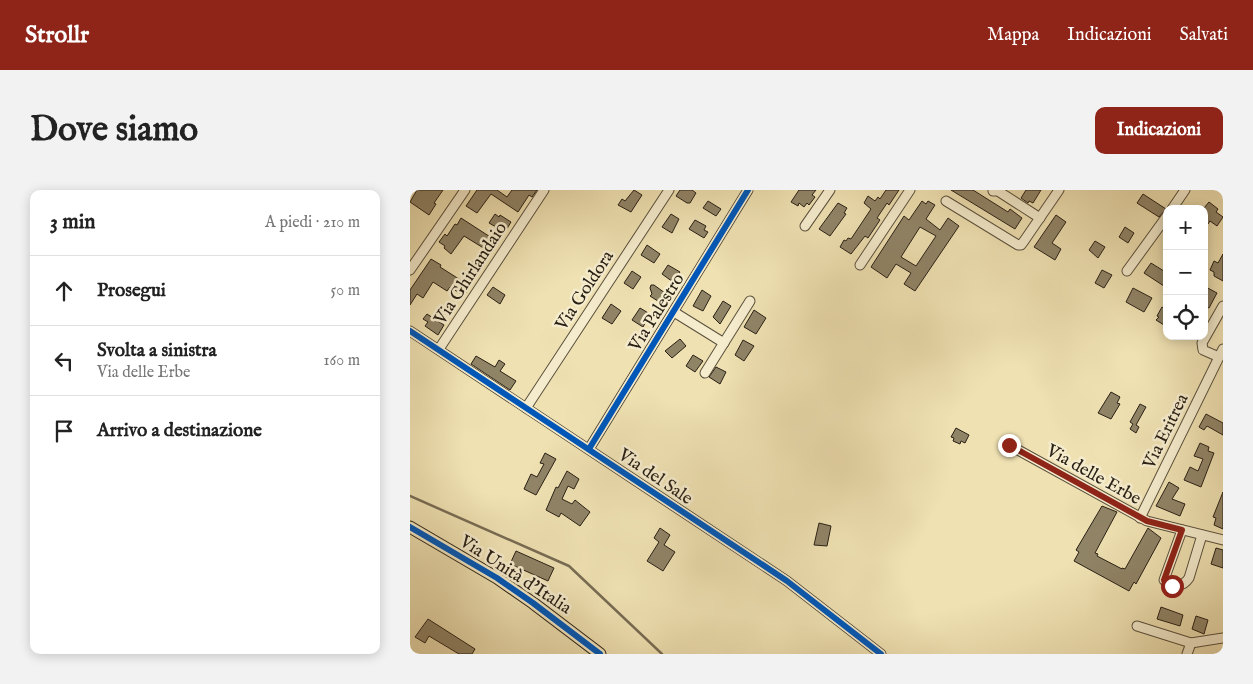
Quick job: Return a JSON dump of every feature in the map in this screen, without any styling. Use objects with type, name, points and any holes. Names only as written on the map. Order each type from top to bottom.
[{"type":"main road","name":"Via Unità d'Italia","points":[[410,528],[497,578],[547,613],[600,654]]},
{"type":"street","points":[[410,270],[465,190]]},
{"type":"street","name":"Via Ghirlandaio","points":[[439,349],[544,190]]},
{"type":"street","name":"Via Goldora","points":[[526,408],[669,190]]},
{"type":"street","name":"Via Palestro","points":[[589,449],[748,190]]},
{"type":"street","points":[[805,226],[830,190]]},
{"type":"street","points":[[860,265],[910,190]]},
{"type":"street","points":[[946,201],[1018,245],[1021,245],[1059,190]]},
{"type":"street","points":[[1175,205],[1185,190]]},
{"type":"street","points":[[993,191],[998,191],[1040,218]]},
{"type":"street","points":[[1128,271],[1163,222]]},
{"type":"street","points":[[705,373],[750,301]]},
{"type":"street","name":"Via Eritrea","points":[[1140,518],[1221,353],[1204,350],[1202,343],[1223,306]]},
{"type":"street","points":[[674,312],[724,343]]},
{"type":"street","name":"Via del Sale","points":[[410,331],[787,581],[881,654]]},
{"type":"street","name":"Via delle Erbe","points":[[1009,445],[1140,518],[1223,540]]},
{"type":"street","points":[[1182,530],[1164,580],[1172,586],[1185,584],[1202,535]]},
{"type":"street","points":[[1137,626],[1191,643],[1223,638]]},
{"type":"street","points":[[1187,654],[1191,643]]},
{"type":"building","points":[[417,190],[443,190],[434,203],[436,204],[429,215],[410,202]]},
{"type":"building","points":[[477,190],[497,190],[507,197],[512,190],[537,190],[532,197],[529,195],[518,212],[491,194],[477,213],[466,206]]},
{"type":"building","points":[[634,190],[642,195],[631,212],[618,205],[622,199],[625,201]]},
{"type":"building","points":[[680,190],[692,190],[696,193],[690,203],[676,196]]},
{"type":"building","points":[[799,190],[816,190],[812,195],[815,197],[809,205],[807,203],[804,207],[799,203],[798,206],[791,202]]},
{"type":"building","points":[[886,190],[899,190],[877,218],[880,220],[868,238],[865,236],[851,254],[840,247],[844,240],[851,239],[871,209],[864,203],[868,196],[875,201],[878,197],[880,199]]},
{"type":"building","points":[[951,190],[973,190],[1008,212],[1010,209],[1022,218],[1015,229]]},
{"type":"building","points":[[1026,190],[1041,190],[1033,203],[1029,201],[1028,203],[1021,198]]},
{"type":"building","points":[[1143,194],[1163,207],[1163,212],[1159,217],[1137,203]]},
{"type":"building","points":[[708,201],[721,209],[716,216],[703,208]]},
{"type":"building","points":[[922,201],[926,204],[928,201],[935,205],[926,219],[940,230],[948,218],[959,226],[915,291],[904,284],[911,273],[896,264],[887,278],[871,267],[904,216],[909,220]],"holes":[[[920,227],[936,236],[916,266],[901,257]]]},
{"type":"building","points":[[1209,202],[1218,209],[1216,212],[1223,217],[1217,226],[1210,221],[1208,224],[1206,205]]},
{"type":"building","points":[[838,203],[847,208],[844,213],[846,214],[830,236],[819,229]]},
{"type":"building","points":[[495,214],[511,222],[505,232],[489,223]]},
{"type":"building","points":[[671,214],[679,219],[672,233],[662,227]]},
{"type":"building","points":[[1056,215],[1066,222],[1052,243],[1061,249],[1055,260],[1034,247]]},
{"type":"building","points":[[461,218],[498,242],[494,249],[490,252],[464,236],[451,254],[444,248],[445,246],[439,242],[445,234],[447,236]]},
{"type":"building","points":[[695,220],[706,226],[704,230],[708,232],[704,238],[689,229]]},
{"type":"building","points":[[1125,227],[1134,233],[1128,243],[1119,237]]},
{"type":"building","points":[[1095,241],[1105,247],[1098,258],[1089,250]]},
{"type":"building","points":[[647,245],[660,254],[654,263],[641,255]]},
{"type":"building","points":[[1223,254],[1223,281],[1214,276],[1214,272],[1210,270],[1214,261],[1218,263]]},
{"type":"building","points":[[431,259],[470,286],[464,296],[450,287],[447,291],[433,282],[423,298],[417,294],[410,305],[410,290]]},
{"type":"building","points":[[475,259],[484,265],[477,275],[468,269]]},
{"type":"building","points":[[1151,263],[1163,270],[1163,285],[1144,273]]},
{"type":"building","points":[[668,265],[680,272],[673,282],[662,274]]},
{"type":"building","points":[[1102,270],[1112,275],[1104,288],[1095,283]]},
{"type":"building","points":[[632,271],[641,277],[633,289],[624,283]]},
{"type":"building","points":[[651,285],[665,293],[663,297],[665,298],[661,303],[650,296],[652,294]]},
{"type":"building","points":[[493,287],[505,295],[500,304],[487,295]]},
{"type":"building","points":[[1133,288],[1152,298],[1144,312],[1126,302]]},
{"type":"building","points":[[1208,288],[1217,293],[1208,308]]},
{"type":"building","points":[[702,290],[711,296],[703,311],[693,306]]},
{"type":"building","points":[[723,301],[731,306],[720,324],[713,317]]},
{"type":"building","points":[[611,304],[621,311],[612,324],[602,318]]},
{"type":"building","points":[[640,308],[650,314],[643,327],[632,320]]},
{"type":"building","points":[[1163,308],[1163,324],[1156,320],[1159,317],[1157,316]]},
{"type":"building","points":[[754,310],[766,318],[756,334],[744,327]]},
{"type":"building","points":[[427,314],[444,325],[438,335],[425,326],[428,322],[423,319]]},
{"type":"building","points":[[680,339],[686,346],[672,358],[665,351]]},
{"type":"building","points":[[743,340],[754,346],[744,361],[735,355]]},
{"type":"building","points":[[693,355],[703,361],[695,372],[686,366]]},
{"type":"building","points":[[476,356],[495,367],[499,360],[505,364],[500,371],[516,381],[510,390],[471,364]]},
{"type":"building","points":[[716,367],[726,372],[720,384],[709,377]]},
{"type":"building","points":[[1111,392],[1120,397],[1117,403],[1120,404],[1111,419],[1098,413]]},
{"type":"building","points":[[1140,404],[1146,407],[1136,425],[1139,427],[1136,433],[1130,429],[1133,424],[1130,422]]},
{"type":"building","points":[[1206,414],[1223,423],[1223,435],[1207,426],[1204,430],[1199,427]]},
{"type":"building","points":[[956,428],[969,435],[965,443],[961,441],[960,444],[953,441],[954,438],[951,437]]},
{"type":"building","points":[[1200,443],[1209,447],[1208,451],[1214,453],[1201,487],[1184,480],[1190,467],[1198,471],[1203,459],[1194,456]]},
{"type":"building","points":[[545,453],[556,459],[536,495],[524,489],[531,474],[537,477],[544,464],[540,463]]},
{"type":"building","points":[[567,471],[579,479],[574,489],[568,486],[562,499],[572,504],[575,500],[590,512],[580,526],[561,513],[559,517],[546,510],[556,487],[558,488]]},
{"type":"building","points":[[1169,482],[1179,488],[1172,499],[1185,504],[1180,516],[1156,506]]},
{"type":"building","points":[[1223,492],[1223,529],[1214,525],[1216,518],[1213,517]]},
{"type":"building","points":[[1102,506],[1117,512],[1095,553],[1098,554],[1097,556],[1125,569],[1148,528],[1161,538],[1136,584],[1134,582],[1129,591],[1074,561],[1079,552],[1076,550]]},
{"type":"building","points":[[819,523],[831,526],[827,546],[814,545]]},
{"type":"building","points":[[660,528],[670,535],[664,545],[675,552],[663,571],[647,561],[659,542],[654,538]]},
{"type":"building","points":[[1216,548],[1223,550],[1223,568],[1211,564]]},
{"type":"building","points":[[516,551],[554,568],[548,581],[510,564]]},
{"type":"building","points":[[1161,607],[1183,615],[1180,626],[1157,619]]},
{"type":"building","points":[[1196,616],[1208,620],[1204,634],[1192,629]]},
{"type":"building","points":[[428,619],[475,649],[472,654],[459,654],[429,636],[425,643],[415,637]]},
{"type":"waterway","points":[[410,496],[569,566],[662,654]]},
{"type":"cycle path","points":[[589,449],[748,190]]},
{"type":"cycle path","points":[[410,331],[787,581],[881,654]]},
{"type":"cycle path","points":[[410,527],[497,578],[600,654]]},
{"type":"route","points":[[1009,445],[1147,521],[1182,530],[1164,580],[1172,586]]}]
